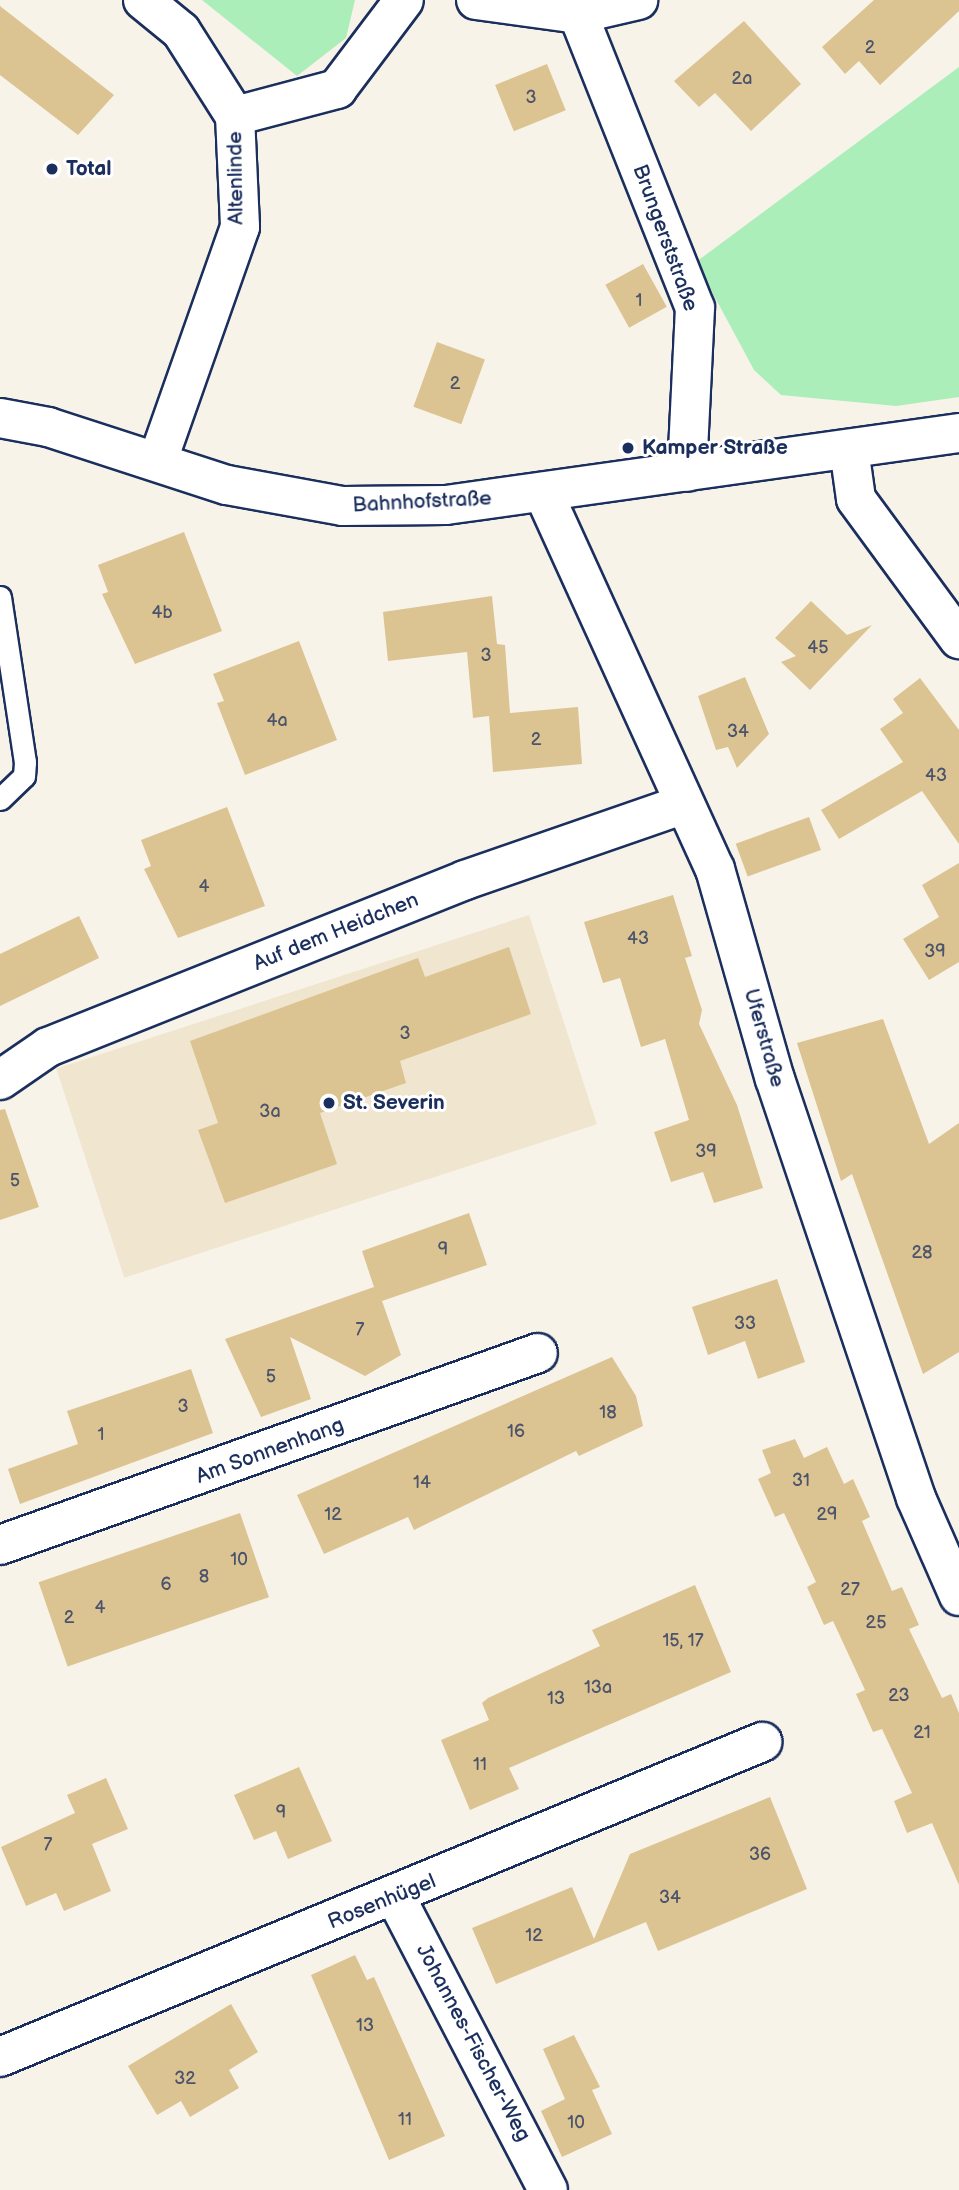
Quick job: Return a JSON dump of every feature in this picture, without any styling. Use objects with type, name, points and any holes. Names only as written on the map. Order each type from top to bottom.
[{"type":"street","name":"Altenlinde","points":[[143,0],[181,31],[235,116],[240,226],[158,460]]},
{"type":"street","points":[[235,116],[337,89],[404,0]]},
{"type":"street","points":[[476,0],[579,14],[638,0]]},
{"type":"street","name":"Brungerststraße","points":[[579,14],[695,308],[687,472]]},
{"type":"street","name":"Bahnhofstraße","points":[[0,418],[158,460],[227,485],[344,506],[446,505],[959,433]]},
{"type":"street","points":[[849,449],[856,499],[959,639]]},
{"type":"street","name":"Uferstraße","points":[[543,492],[682,805],[715,869],[775,1079],[916,1498],[959,1596]]},
{"type":"street","name":"Auf dem Heidchen","points":[[0,1080],[60,1042],[465,880],[682,805]]},
{"type":"street","name":"Am Sonnenhang","points":[[0,1545],[538,1353]]},
{"type":"street","name":"Rosenhügel","points":[[0,2057],[395,1896],[762,1742]]},
{"type":"street","name":"Johannes-Fischer-Weg","points":[[395,1896],[548,2190]]},
{"type":"lane","points":[[0,597],[26,762],[24,776],[0,799]]},
{"type":"shaded area","name":"St. Severin","points":[[529,915],[597,1124],[124,1278],[56,1069]]},
{"type":"green space","points":[[202,0],[355,0],[346,38],[297,76]]},
{"type":"green space","points":[[959,67],[959,397],[896,406],[781,395],[754,370],[696,262]]},
{"type":"building","points":[[874,0],[959,0],[959,11],[880,85],[859,61],[845,74],[822,47]]},
{"type":"building","points":[[0,6],[114,95],[78,135],[0,75]]},
{"type":"building","points":[[744,21],[801,84],[751,131],[715,93],[699,107],[674,81]]},
{"type":"building","points":[[547,64],[566,110],[514,131],[495,85]]},
{"type":"building","points":[[643,264],[667,307],[629,328],[605,285]]},
{"type":"building","points":[[437,342],[485,359],[461,424],[413,407]]},
{"type":"building","points":[[184,532],[222,631],[135,664],[102,594],[108,592],[98,565]]},
{"type":"building","points":[[492,596],[497,644],[505,645],[510,713],[578,707],[582,764],[493,772],[489,716],[473,718],[467,652],[388,661],[383,612]]},
{"type":"building","points":[[811,601],[847,635],[872,625],[810,690],[781,662],[796,656],[775,638]]},
{"type":"building","points":[[299,641],[337,740],[245,775],[217,703],[224,701],[213,674]]},
{"type":"building","points":[[745,677],[769,734],[737,768],[728,747],[716,750],[698,696]]},
{"type":"building","points":[[920,678],[959,730],[959,844],[922,791],[839,839],[821,810],[903,762],[880,729],[903,713],[893,699]]},
{"type":"building","points":[[227,807],[265,906],[178,938],[144,869],[151,866],[141,840]]},
{"type":"building","points":[[809,817],[821,850],[748,877],[736,844]]},
{"type":"building","points":[[959,863],[959,962],[929,980],[903,939],[939,917],[922,885]]},
{"type":"building","points":[[673,895],[692,956],[685,958],[702,1010],[699,1024],[737,1105],[763,1188],[714,1203],[703,1172],[671,1182],[654,1132],[689,1120],[665,1039],[641,1047],[620,978],[603,983],[584,922]]},
{"type":"building","points":[[79,916],[99,958],[0,1006],[0,954]]},
{"type":"building","points":[[509,947],[531,1014],[400,1061],[406,1083],[320,1113],[337,1164],[225,1203],[198,1130],[218,1123],[190,1041],[418,958],[425,977]]},
{"type":"building","points":[[883,1019],[929,1144],[959,1123],[959,1352],[923,1374],[852,1174],[841,1181],[797,1043]]},
{"type":"building","points":[[5,1109],[39,1207],[0,1220],[0,1110]]},
{"type":"building","points":[[469,1213],[487,1265],[382,1301],[401,1355],[365,1376],[290,1337],[311,1399],[261,1417],[225,1339],[374,1287],[362,1251]]},
{"type":"building","points":[[777,1279],[805,1362],[758,1379],[745,1341],[708,1355],[692,1307]]},
{"type":"building","points":[[612,1357],[636,1396],[643,1426],[579,1456],[576,1451],[414,1530],[408,1517],[324,1554],[297,1495]]},
{"type":"building","points":[[191,1369],[213,1433],[20,1504],[8,1469],[78,1444],[67,1411]]},
{"type":"building","points":[[795,1439],[804,1458],[827,1447],[844,1484],[853,1479],[870,1517],[862,1521],[892,1591],[902,1587],[919,1625],[909,1629],[942,1698],[951,1694],[959,1713],[959,1885],[932,1823],[907,1833],[894,1801],[912,1793],[882,1729],[873,1732],[856,1694],[865,1690],[833,1621],[824,1625],[807,1587],[816,1582],[784,1513],[775,1517],[758,1479],[771,1473],[762,1450]]},
{"type":"building","points":[[240,1513],[269,1597],[68,1666],[39,1582]]},
{"type":"building","points":[[695,1585],[731,1672],[509,1768],[519,1789],[470,1810],[441,1740],[489,1720],[482,1703],[488,1698],[600,1646],[592,1630]]},
{"type":"building","points":[[299,1767],[332,1841],[288,1859],[276,1831],[254,1840],[234,1795]]},
{"type":"building","points":[[106,1778],[128,1829],[92,1844],[111,1891],[64,1911],[56,1893],[26,1906],[1,1847],[75,1813],[67,1795]]},
{"type":"building","points":[[770,1797],[807,1889],[658,1951],[646,1922],[496,1984],[472,1928],[572,1887],[594,1939],[630,1854]]},
{"type":"building","points":[[355,1955],[367,1980],[374,1977],[445,2136],[389,2160],[311,1975]]},
{"type":"building","points":[[231,2004],[258,2052],[229,2070],[239,2088],[190,2117],[181,2101],[157,2115],[128,2066]]},
{"type":"building","points":[[574,2035],[600,2087],[592,2090],[612,2134],[562,2157],[541,2111],[565,2099],[543,2049]]},
{"type":"place","name":"Total","points":[[52,169]]},
{"type":"place","name":"Kamper Straße","points":[[628,448]]},
{"type":"place","name":"St. Severin","points":[[329,1103]]}]
